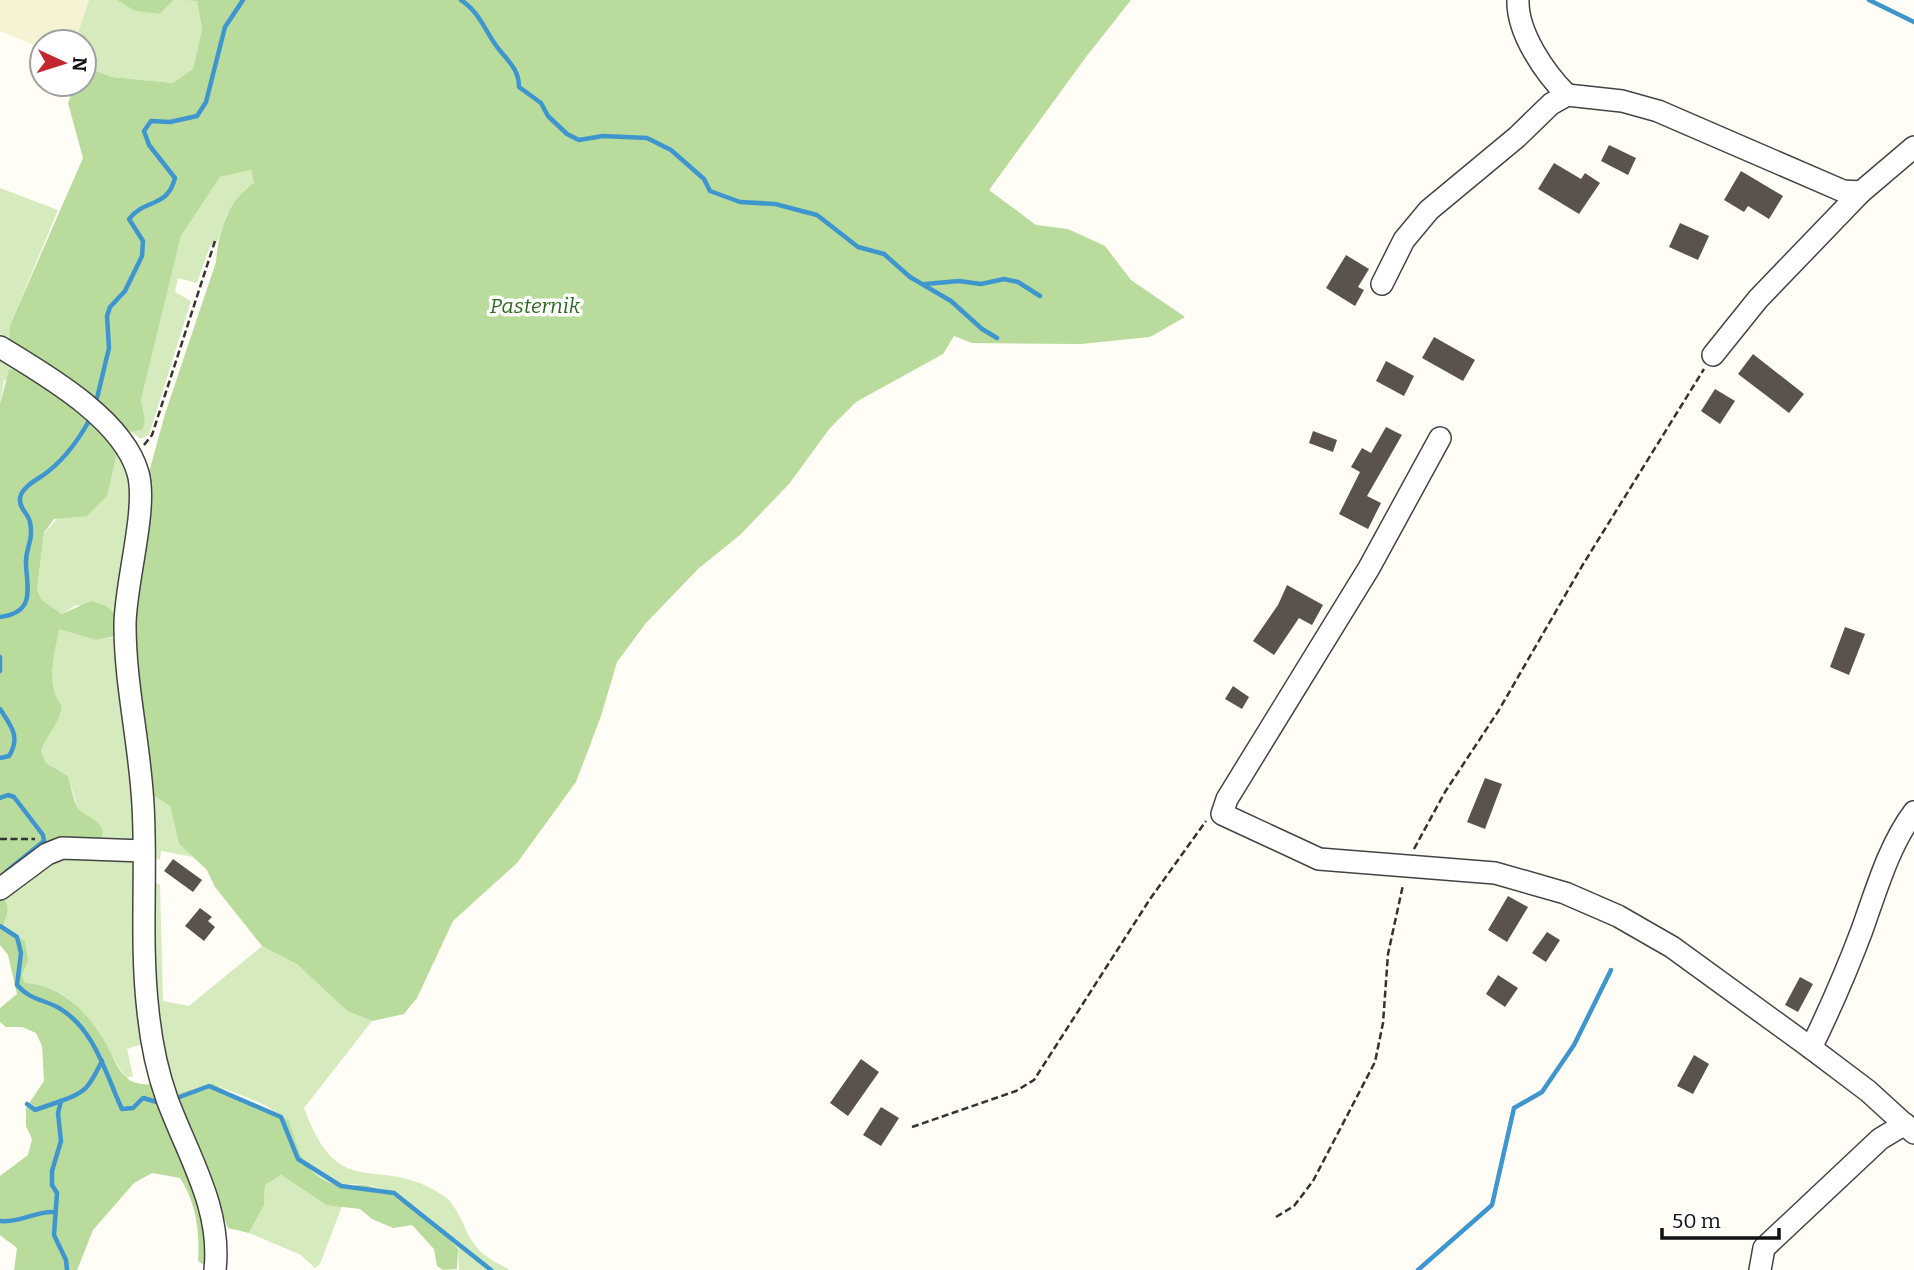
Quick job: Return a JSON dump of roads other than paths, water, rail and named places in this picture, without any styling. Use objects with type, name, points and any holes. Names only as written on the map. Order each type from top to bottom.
[{"type":"street","points":[[1518,0],[1520,18],[1526,33],[1547,72],[1567,95]]},
{"type":"street","points":[[1382,284],[1404,240],[1429,210],[1517,138],[1551,104],[1567,95],[1622,100],[1658,111],[1843,191],[1861,192]]},
{"type":"street","points":[[1713,355],[1758,299],[1861,192],[1914,147]]},
{"type":"street","points":[[0,347],[34,368],[106,423],[132,457],[141,484],[141,500],[129,573],[125,635],[143,805],[150,1034],[158,1074],[215,1223],[215,1270]]},
{"type":"street","points":[[1440,438],[1369,568],[1227,799],[1222,814],[1319,859],[1495,873],[1555,890],[1618,916],[1671,947],[1868,1091],[1909,1128],[1880,1139],[1764,1248],[1760,1270]]},
{"type":"street","points":[[1811,1048],[1844,977],[1880,881],[1906,823],[1914,812]]},
{"type":"street","points":[[0,889],[47,854],[62,848],[144,851]]},
{"type":"waterway","points":[[97,398],[109,348],[107,316],[110,307],[125,291],[142,256],[143,241],[129,219],[135,212],[167,195],[175,178],[149,145],[144,131],[151,121],[170,122],[197,116],[206,102],[225,27],[243,0]]},
{"type":"waterway","points":[[461,0],[476,15],[514,69],[519,87],[541,103],[548,116],[567,134],[579,140],[603,136],[647,138],[671,150],[704,179],[710,191],[740,202],[775,204],[817,215],[858,247],[884,254],[910,277],[951,301],[982,329],[997,338]]},
{"type":"waterway","points":[[1869,0],[1914,22]]},
{"type":"waterway","points":[[925,284],[959,281],[981,284],[1004,279],[1018,282],[1040,296]]},
{"type":"waterway","points":[[0,617],[19,610],[27,598],[26,558],[31,529],[21,505],[21,494],[64,457],[90,419]]},
{"type":"waterway","points":[[0,657],[0,671]]},
{"type":"waterway","points":[[0,709],[11,726],[14,737],[9,756],[0,758]]},
{"type":"waterway","points":[[0,798],[8,795],[14,797],[43,835],[44,841],[7,871]]},
{"type":"waterway","points":[[0,926],[17,937],[21,953],[17,985],[32,996],[59,1008],[82,1028],[98,1054],[122,1109],[133,1108],[143,1098],[157,1102]]},
{"type":"waterway","points":[[1418,1270],[1492,1205],[1514,1108],[1542,1092],[1574,1045],[1611,970]]},
{"type":"waterway","points":[[67,1270],[66,1260],[54,1235],[57,1193],[52,1185],[52,1171],[61,1141],[58,1113],[61,1101],[87,1087],[102,1061]]},
{"type":"waterway","points":[[177,1098],[209,1086],[281,1117],[298,1159],[341,1186],[394,1193],[491,1270]]},
{"type":"waterway","points":[[27,1104],[35,1110],[61,1101]]},
{"type":"waterway","points":[[0,1221],[54,1212]]},
{"type":"park label","name":"Pasternik","points":[[535,306]]}]
